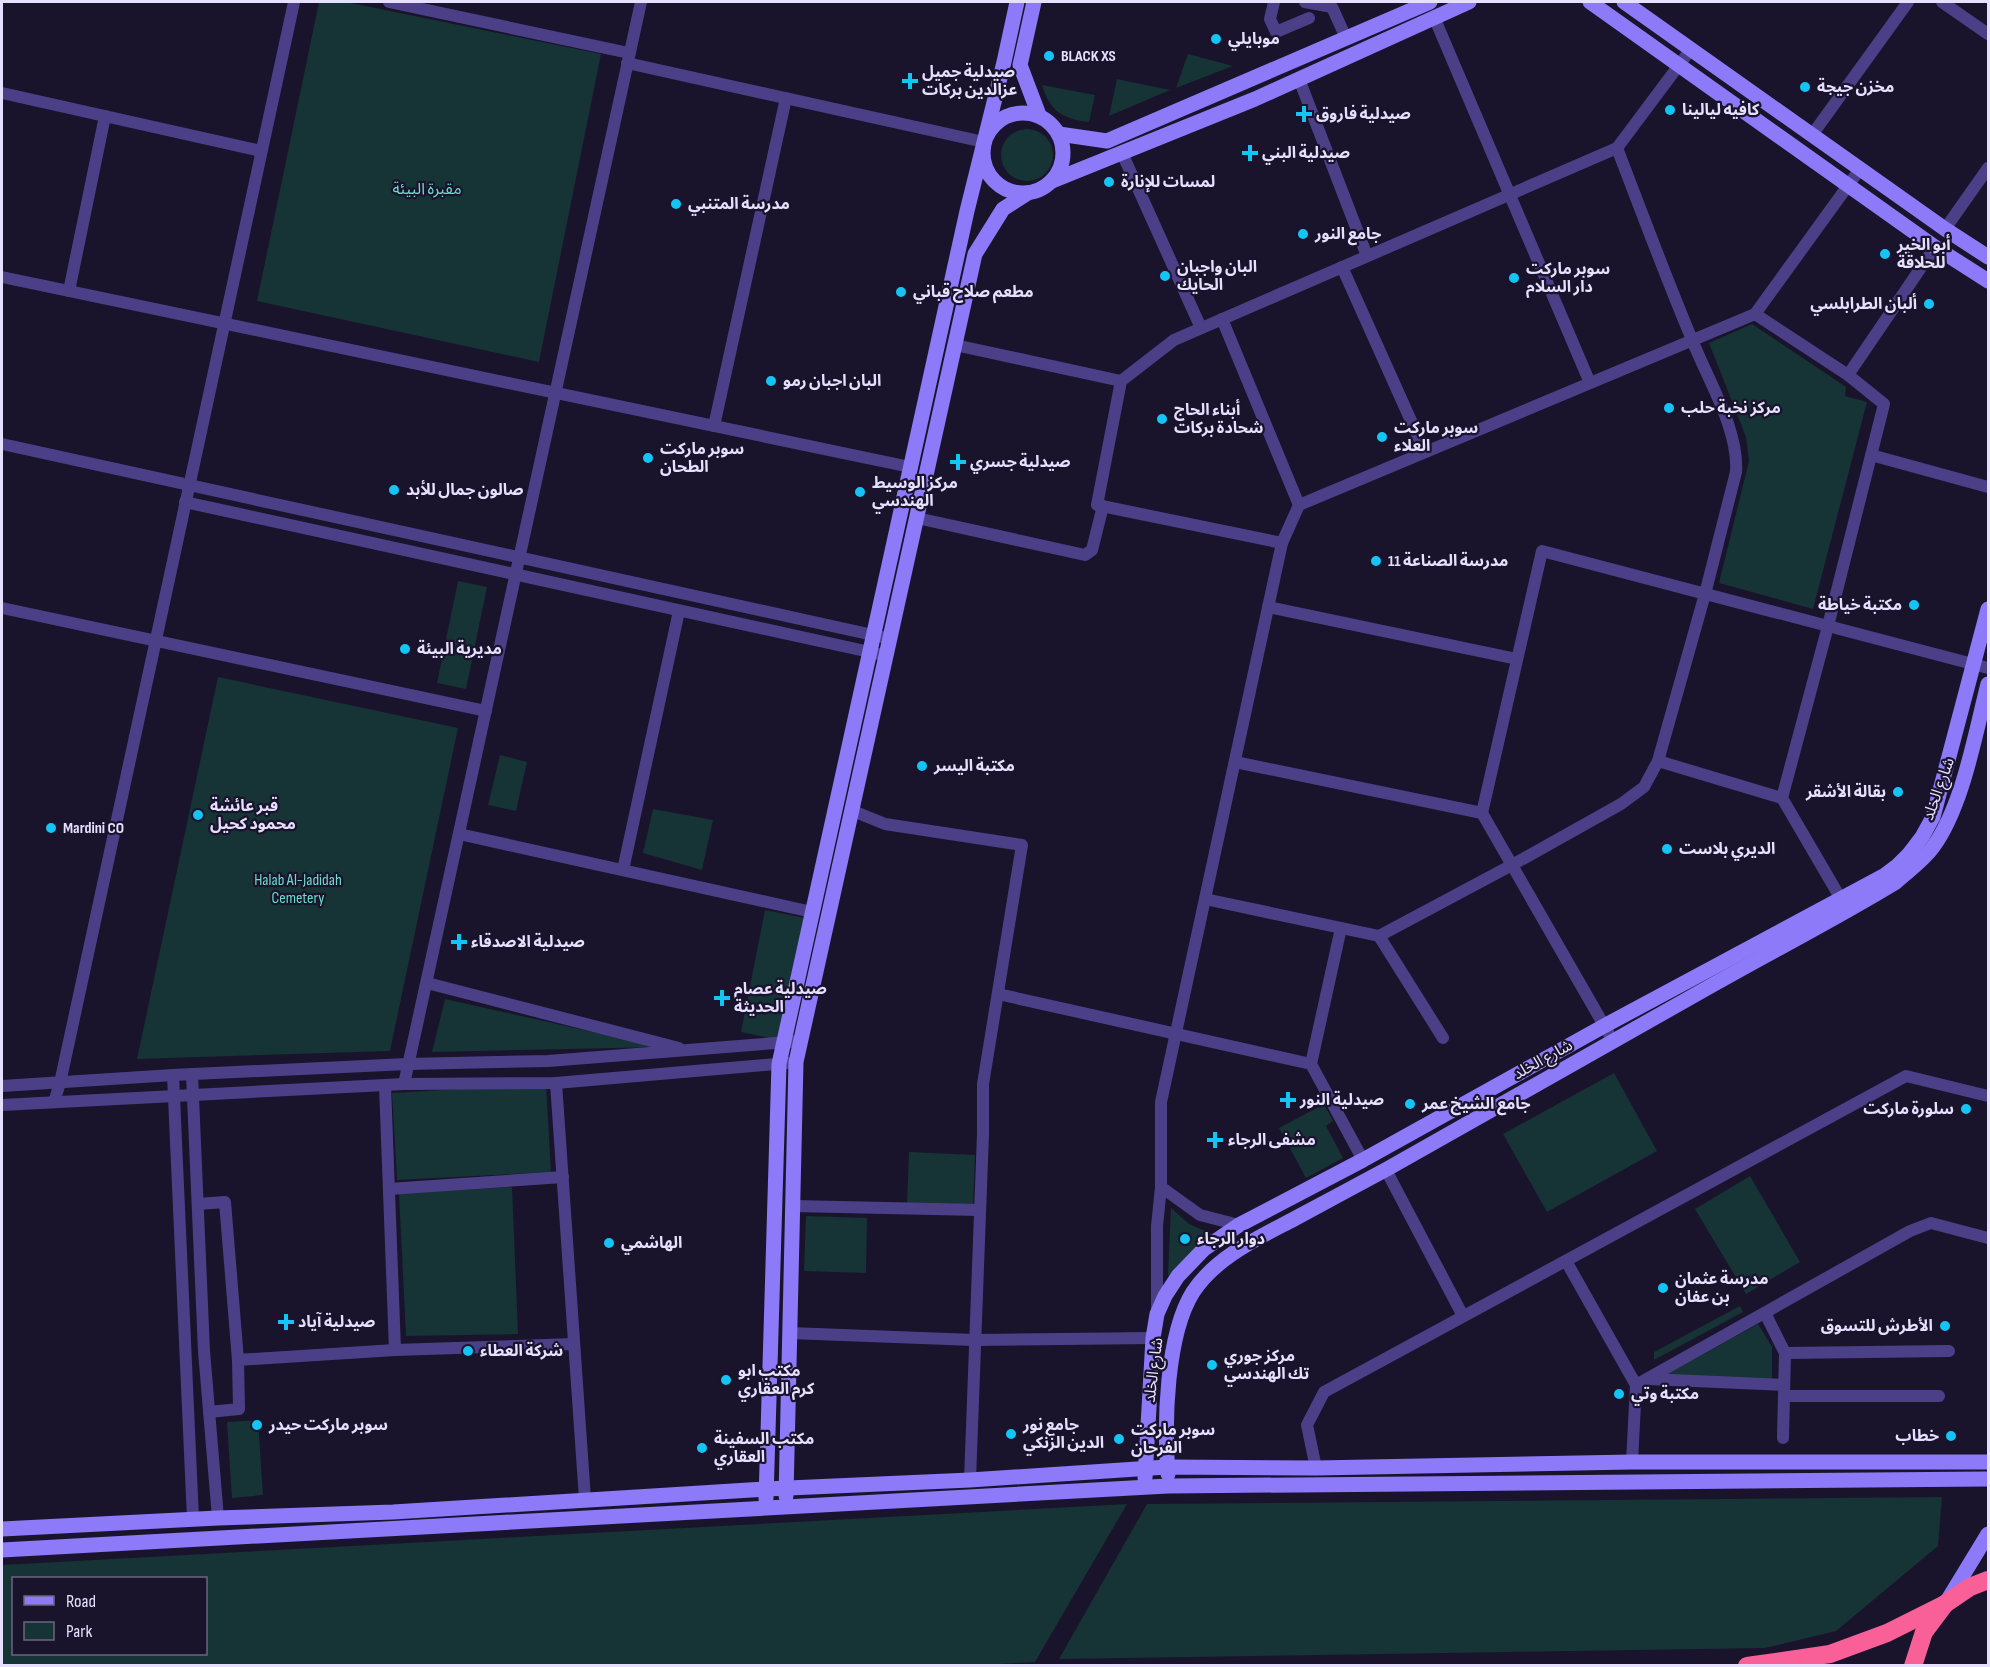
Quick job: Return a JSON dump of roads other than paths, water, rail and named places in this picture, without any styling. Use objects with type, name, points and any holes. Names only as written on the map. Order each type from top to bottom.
[{"type":"highway","points":[[1747,1665],[1830,1654],[1887,1633],[1945,1604],[1970,1587],[1989,1581]]},
{"type":"highway","points":[[1913,1665],[1924,1632],[1945,1604]]},
{"type":"street","points":[[54,1102],[60,1083],[294,2]]},
{"type":"street","points":[[389,2],[786,98],[984,142]]},
{"type":"street","points":[[404,1084],[641,2]]},
{"type":"street","points":[[766,1508],[779,1064],[967,211],[1017,2]]},
{"type":"street","points":[[1034,2],[1020,65],[1039,115]]},
{"type":"street","points":[[1274,2],[1270,19],[1276,32],[1309,18]]},
{"type":"street","points":[[1305,2],[1332,7],[1346,38]]},
{"type":"street","points":[[1059,134],[1107,141],[1430,2]]},
{"type":"street","points":[[786,1507],[796,1062],[975,254],[1003,209],[1028,193],[1041,189],[1052,181],[1256,99],[1469,2]]},
{"type":"street","points":[[1590,2],[1935,247],[1989,281]]},
{"type":"street","points":[[1624,2],[1945,229],[1989,257]]},
{"type":"street","points":[[1812,135],[1908,2]]},
{"type":"street","points":[[1942,2],[1989,34]]},
{"type":"street","points":[[1434,17],[1590,383]]},
{"type":"street","points":[[1282,543],[1096,505],[1121,381],[1174,340],[1617,148],[1691,49]]},
{"type":"street","points":[[1309,54],[1317,71]]},
{"type":"street","points":[[1299,79],[1367,256]]},
{"type":"street","points":[[2,93],[261,151]]},
{"type":"street","points":[[714,426],[786,98]]},
{"type":"street","points":[[1028,193],[1008,190],[992,179],[985,168],[982,156],[984,142],[989,130],[999,120],[1011,114],[1026,112],[1039,115],[1051,123],[1059,134],[1063,146],[1063,159],[1052,181]]},
{"type":"street","points":[[69,291],[105,116]]},
{"type":"street","points":[[1205,899],[1379,936],[1621,804],[1644,787],[1658,761],[1705,594],[1736,472],[1737,457],[1732,433],[1692,341],[1617,148]]},
{"type":"street","points":[[1122,153],[1201,328]]},
{"type":"street","points":[[1945,229],[1989,168]]},
{"type":"street","points":[[1145,1487],[1153,1338],[1157,1314],[1161,1102],[1282,543],[1299,505],[1755,314],[1860,169]]},
{"type":"street","points":[[1848,375],[1935,247]]},
{"type":"street","points":[[1342,267],[1425,452]]},
{"type":"street","points":[[2,277],[910,467]]},
{"type":"street","points":[[1755,314],[1848,375],[1884,404],[1782,798]]},
{"type":"street","points":[[1222,319],[1299,505]]},
{"type":"street","points":[[955,345],[1121,381]]},
{"type":"street","points":[[2,444],[890,639]]},
{"type":"street","points":[[1870,455],[1989,487]]},
{"type":"street","points":[[185,502],[887,656]]},
{"type":"street","points":[[917,518],[1085,555],[1092,550],[1103,507]]},
{"type":"street","points":[[896,530],[914,535]]},
{"type":"street","points":[[1613,1041],[1482,813],[1542,551],[1981,666]]},
{"type":"street","points":[[1268,607],[1518,659]]},
{"type":"street","points":[[2,608],[486,711]]},
{"type":"street","points":[[1157,1314],[1164,1296],[1178,1276],[1204,1249],[1239,1225],[1363,1160],[1604,1026],[1841,899],[1897,866],[1922,837],[1933,818],[1981,666],[1989,609]]},
{"type":"street","points":[[623,870],[679,611]]},
{"type":"street","name":"شارع الخلد","points":[[1168,1486],[1170,1367],[1178,1327],[1184,1308],[1194,1291],[1213,1268],[1263,1235],[1386,1170],[1896,882],[1932,849],[1948,820],[1963,779],[1989,684]]},
{"type":"street","points":[[1658,761],[1782,798],[1841,899]]},
{"type":"street","points":[[1235,762],[1482,813]]},
{"type":"street","points":[[853,811],[885,824],[1022,845],[983,1084],[970,1480]]},
{"type":"street","points":[[459,834],[812,912]]},
{"type":"street","points":[[1341,928],[1311,1064],[1363,1160]]},
{"type":"street","points":[[1379,936],[1443,1038]]},
{"type":"street","points":[[427,983],[688,1050]]},
{"type":"street","points":[[998,994],[1311,1064]]},
{"type":"street","points":[[2,1086],[407,1064],[548,1061],[801,1041]]},
{"type":"street","points":[[2,1105],[404,1084],[556,1083],[796,1062]]},
{"type":"street","points":[[192,1074],[204,1351],[218,1518]]},
{"type":"street","points":[[173,1075],[193,1519]]},
{"type":"street","points":[[1316,1468],[1308,1425],[1324,1392],[1906,1076],[1989,1096]]},
{"type":"street","points":[[556,1083],[585,1499]]},
{"type":"street","points":[[385,1086],[395,1350]]},
{"type":"street","points":[[1386,1170],[1463,1316]]},
{"type":"street","points":[[389,1189],[563,1177]]},
{"type":"street","points":[[1161,1187],[1200,1215],[1239,1225]]},
{"type":"street","points":[[198,1204],[225,1202],[238,1360],[239,1409],[209,1412]]},
{"type":"street","points":[[793,1206],[980,1210]]},
{"type":"street","points":[[1255,1217],[1263,1235]]},
{"type":"street","points":[[1641,1382],[1910,1231],[1931,1223],[1989,1238]]},
{"type":"street","points":[[1566,1261],[1641,1382],[1632,1462]]},
{"type":"street","points":[[1765,1313],[1785,1353],[1783,1438]]},
{"type":"street","points":[[790,1333],[974,1340],[1153,1338]]},
{"type":"street","points":[[238,1360],[395,1350],[574,1344]]},
{"type":"street","points":[[186,1352],[204,1351]]},
{"type":"street","points":[[1785,1353],[1949,1351]]},
{"type":"street","points":[[1641,1382],[1784,1391],[1939,1396]]},
{"type":"street","points":[[2,1529],[393,1512],[585,1499],[970,1480],[1167,1467],[1316,1468],[1632,1462],[1989,1462]]},
{"type":"street","points":[[2,1550],[1168,1486],[1989,1479]]},
{"type":"street","points":[[1945,1604],[1989,1534]]},
{"type":"place","name":"موبايلي","points":[[1216,39]]},
{"type":"place","name":"BLACK XS","points":[[1049,56]]},
{"type":"place","name":"صيدلية جميل عزالدين بركات","points":[[910,81]]},
{"type":"place","name":"مخزن جيجة","points":[[1805,87]]},
{"type":"place","name":"كافيه ليالينا","points":[[1670,110]]},
{"type":"place","name":"صيدلية فاروق","points":[[1304,114]]},
{"type":"place","name":"صيدلية البني","points":[[1250,153]]},
{"type":"place","name":"لمسات للإنارة","points":[[1109,182]]},
{"type":"place","name":"مدرسة المتنبي","points":[[676,204]]},
{"type":"place","name":"جامع النور","points":[[1303,234]]},
{"type":"place","name":"أبو الخير للحلاقة","points":[[1885,254]]},
{"type":"place","name":"البان واجبان الحايك","points":[[1165,276]]},
{"type":"place","name":"سوبر ماركت دار السلام","points":[[1514,278]]},
{"type":"place","name":"مطعم صلاح قباني","points":[[901,292]]},
{"type":"place","name":"ألبان الطرابلسي","points":[[1929,304]]},
{"type":"place","name":"البان اجبان رمو","points":[[771,381]]},
{"type":"place","name":"مركز نخبة حلب","points":[[1669,408]]},
{"type":"place","name":"أبناء الحاج شحادة بركات","points":[[1162,419]]},
{"type":"place","name":"سوبر ماركت العلاء","points":[[1382,437]]},
{"type":"place","name":"سوبر ماركت الطحان","points":[[648,458]]},
{"type":"place","name":"صيدلية جسري","points":[[958,462]]},
{"type":"place","name":"صالون جمال للأبد","points":[[394,490]]},
{"type":"place","name":"مركز الوسيط الهندسي","points":[[860,492]]},
{"type":"place","name":"مدرسة الصناعة 11","points":[[1376,561]]},
{"type":"place","name":"مكتبة خياطة","points":[[1914,605]]},
{"type":"place","name":"مديرية البيئة","points":[[405,649]]},
{"type":"place","name":"مكتبة اليسر","points":[[922,766]]},
{"type":"place","name":"بقالة الأشقر","points":[[1898,792]]},
{"type":"place","name":"قبر عائشة محمود كحيل","points":[[198,815]]},
{"type":"place","name":"Mardini CO","points":[[51,828]]},
{"type":"place","name":"الديري بلاست","points":[[1667,849]]},
{"type":"place","name":"صيدلية الاصدقاء","points":[[459,942]]},
{"type":"place","name":"صيدلية عصام الحديثة","points":[[722,998]]},
{"type":"place","name":"صيدلية النور","points":[[1288,1100]]},
{"type":"place","name":"جامع الشيخ عمر","points":[[1410,1104]]},
{"type":"place","name":"سلورة ماركت","points":[[1966,1109]]},
{"type":"place","name":"مشفى الرجاء","points":[[1215,1140]]},
{"type":"place","name":"دوار الرجاء","points":[[1185,1239]]},
{"type":"place","name":"الهاشمي","points":[[609,1243]]},
{"type":"place","name":"مدرسة عثمان بن عفان","points":[[1663,1288]]},
{"type":"place","name":"صيدلية آياد","points":[[286,1322]]},
{"type":"place","name":"الأطرش للتسوق","points":[[1945,1326]]},
{"type":"place","name":"شركة العطاء","points":[[468,1351]]},
{"type":"place","name":"مركز جوري تك الهندسي","points":[[1212,1365]]},
{"type":"place","name":"مكتب ابو كرم العقاري","points":[[726,1380]]},
{"type":"place","name":"مكتبة وتي","points":[[1619,1394]]},
{"type":"place","name":"سوبر ماركت حيدر","points":[[257,1425]]},
{"type":"place","name":"جامع نور الدين الزنكي","points":[[1011,1434]]},
{"type":"place","name":"خطاب","points":[[1951,1436]]},
{"type":"place","name":"سوبر ماركت الفرحان","points":[[1119,1439]]},
{"type":"place","name":"مكتب السفينة العقاري","points":[[702,1448]]},
{"type":"park label","name":"مقبرة البيئة","points":[[427,189]]},
{"type":"park label","name":"Halab Al-Jadidah Cemetery","points":[[298,889]]}]
